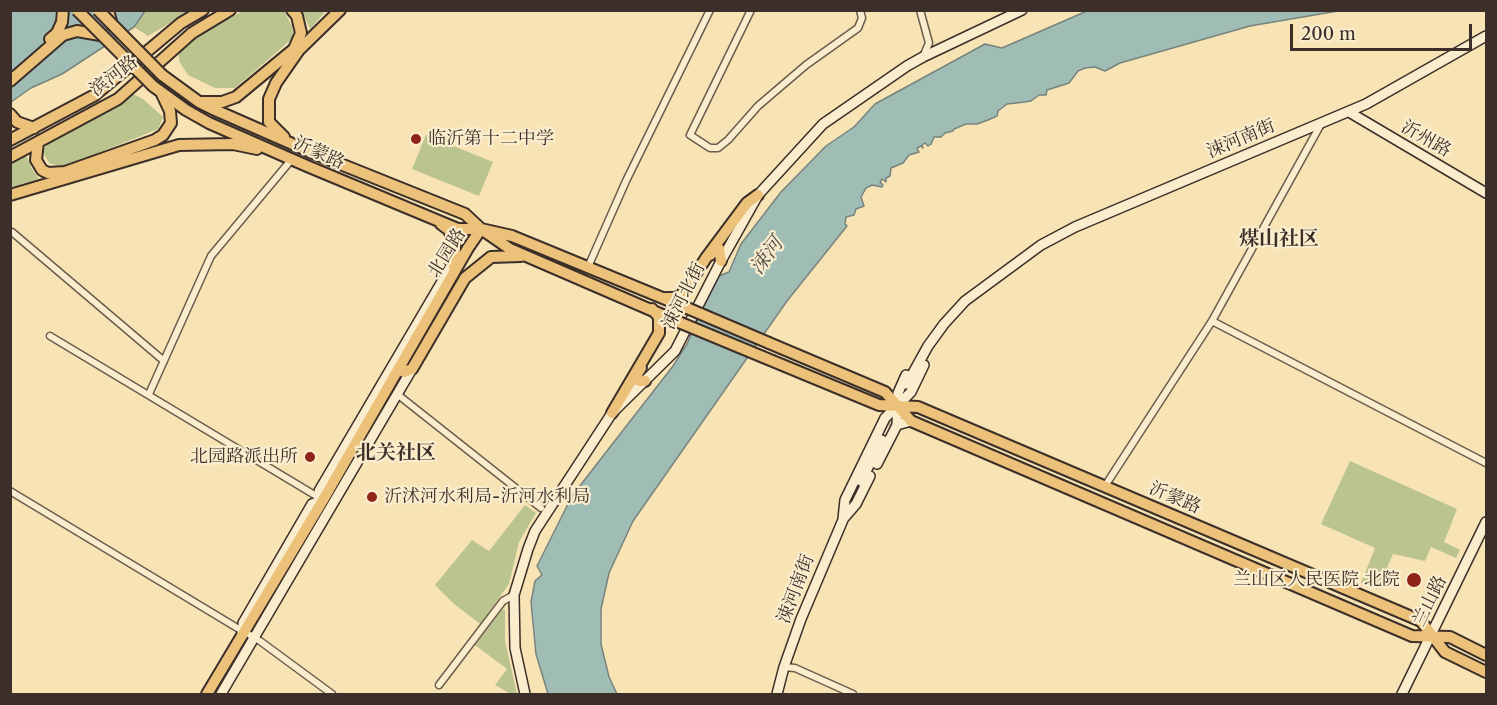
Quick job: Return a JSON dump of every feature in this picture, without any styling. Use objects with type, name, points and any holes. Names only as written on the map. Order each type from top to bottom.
[{"type":"main road","points":[[10,71],[57,33],[62,22],[63,10]]},
{"type":"main road","name":"沂蒙路","points":[[77,10],[100,36],[162,94],[209,123],[458,229],[481,229],[512,236],[661,297],[885,392],[911,421],[1412,636],[1450,637],[1486,656]]},
{"type":"main road","name":"沂蒙路","points":[[98,10],[162,75],[199,102],[299,147],[465,214],[481,229],[510,249],[681,323],[879,405],[918,407],[1421,621],[1445,652],[1486,672]]},
{"type":"main road","points":[[108,10],[112,25]]},
{"type":"main road","name":"滨河路","points":[[10,140],[95,94],[181,23],[203,10]]},
{"type":"main road","name":"滨河路","points":[[10,157],[118,99],[192,33],[230,10]]},
{"type":"main road","points":[[199,102],[222,102],[236,97],[294,50],[301,33],[297,16],[292,10]]},
{"type":"main road","points":[[299,147],[278,133],[269,122],[269,99],[276,83],[299,50],[340,10]]},
{"type":"main road","name":"涑河北街","points":[[525,694],[515,648],[514,595],[535,531],[612,413],[675,351],[758,195],[824,124],[922,57],[1022,10]]},
{"type":"main road","points":[[10,81],[63,35],[77,31],[100,36]]},
{"type":"main road","name":"涑河南街","points":[[777,694],[784,667],[820,570],[852,498],[892,425],[897,406],[928,346],[965,301],[1041,245],[1075,227],[1349,112],[1476,43],[1486,35]]},
{"type":"main road","points":[[1476,43],[1486,41]]},
{"type":"main road","points":[[38,142],[36,160],[42,170],[48,173],[65,172],[155,140],[163,135],[171,123],[170,111],[162,94]]},
{"type":"main road","name":"沂州路","points":[[1349,112],[1486,193]]},
{"type":"main road","points":[[14,118],[34,128]]},
{"type":"main road","points":[[10,195],[179,145],[233,144],[279,153]]},
{"type":"main road","points":[[661,297],[681,296],[747,203],[758,195]]},
{"type":"main road","points":[[436,220],[449,230],[455,249],[453,274]]},
{"type":"main road","name":"北园路","points":[[215,694],[453,274],[481,229]]},
{"type":"main road","name":"北园路","points":[[326,501],[408,371],[474,251],[481,229]]},
{"type":"main road","points":[[687,308],[686,293],[715,249],[719,249],[721,261]]},
{"type":"main road","points":[[221,694],[249,635],[397,394],[408,371],[465,278],[491,257],[525,256]]},
{"type":"main road","points":[[326,501],[319,491],[455,259]]},
{"type":"main road","points":[[612,413],[659,333],[659,317],[652,309]]},
{"type":"main road","points":[[645,381],[639,381],[637,374],[666,324],[681,323]]},
{"type":"main road","points":[[885,392],[906,388],[918,407]]},
{"type":"main road","points":[[843,519],[845,500],[885,418],[897,406]]},
{"type":"main road","points":[[843,519],[856,504],[892,425],[911,421]]},
{"type":"main road","name":"兰山路","points":[[1402,694],[1486,522]]},
{"type":"main road","points":[[201,694],[236,635],[249,635]]},
{"type":"main road","name":"北园路","points":[[207,694],[249,635]]},
{"type":"street","points":[[588,267],[626,181],[710,10]]},
{"type":"street","points":[[751,10],[690,135],[710,148],[718,148],[723,144],[758,106],[806,65],[858,28],[862,18],[860,10]]},
{"type":"street","points":[[920,10],[929,43],[922,57]]},
{"type":"street","points":[[929,43],[944,46]]},
{"type":"street","points":[[1106,486],[1212,321],[1321,124]]},
{"type":"street","points":[[149,394],[211,256],[292,159]]},
{"type":"street","points":[[10,233],[12,232],[164,361]]},
{"type":"street","points":[[1212,321],[1486,462]]},
{"type":"street","points":[[50,336],[326,501]]},
{"type":"street","points":[[397,394],[541,508]]},
{"type":"street","points":[[10,491],[249,635],[332,694]]},
{"type":"street","points":[[439,685],[503,601],[514,595]]},
{"type":"street","points":[[784,667],[795,668],[853,694]]},
{"type":"green space","points":[[145,11],[190,11],[148,36],[134,27]]},
{"type":"green space","points":[[243,11],[284,11],[292,26],[293,38],[235,88],[215,88],[188,75],[179,61],[179,53],[203,32]]},
{"type":"green space","points":[[302,11],[326,11],[310,29]]},
{"type":"green space","points":[[133,94],[143,99],[163,117],[158,129],[63,167],[49,163],[43,152],[48,141]]},
{"type":"green space","points":[[426,135],[493,162],[479,196],[412,169]]},
{"type":"green space","points":[[25,152],[39,179],[11,187],[11,161]]},
{"type":"green space","points":[[1350,461],[1457,509],[1444,542],[1460,550],[1456,558],[1431,547],[1425,561],[1393,554],[1378,589],[1361,583],[1375,548],[1321,524]]},
{"type":"green space","points":[[525,505],[536,513],[519,542],[509,584],[480,624],[453,603],[435,585],[472,540],[489,551]]},
{"type":"green space","points":[[505,609],[505,641],[517,694],[511,694],[495,685],[507,669],[475,645]]},
{"type":"water","points":[[11,11],[145,11],[134,27],[62,74],[31,88],[11,102]]},
{"type":"water","name":"涑河","points":[[1087,11],[1338,11],[1250,26],[1120,63],[1105,71],[1095,67],[1085,68],[1078,71],[1069,83],[1047,90],[1046,95],[1039,95],[1031,101],[1007,104],[998,111],[997,116],[977,124],[966,124],[941,137],[934,137],[931,144],[928,146],[925,143],[922,145],[923,148],[921,146],[917,148],[919,152],[909,155],[903,163],[891,168],[886,182],[882,179],[880,182],[882,187],[872,185],[866,188],[861,197],[864,206],[856,209],[854,215],[846,217],[847,226],[787,301],[633,521],[609,573],[601,609],[601,644],[609,677],[617,694],[548,694],[536,654],[531,602],[535,581],[542,575],[537,566],[572,496],[673,366],[687,344],[716,277],[729,272],[741,244],[781,192],[826,146],[854,127],[875,104],[985,44],[1002,48]]},
{"type":"tunnel","points":[[888,426],[907,384]]},
{"type":"place","name":"临沂第十二中学","points":[[416,139]]},
{"type":"place","name":"北园路派出所","points":[[310,457]]},
{"type":"place","name":"沂沭河水利局-沂河水利局","points":[[372,497]]},
{"type":"place","name":"兰山区人民医院 北院","points":[[1414,580]]},
{"type":"district","name":"煤山社区","points":[[1279,239]]},
{"type":"district","name":"北关社区","points":[[396,453]]}]
